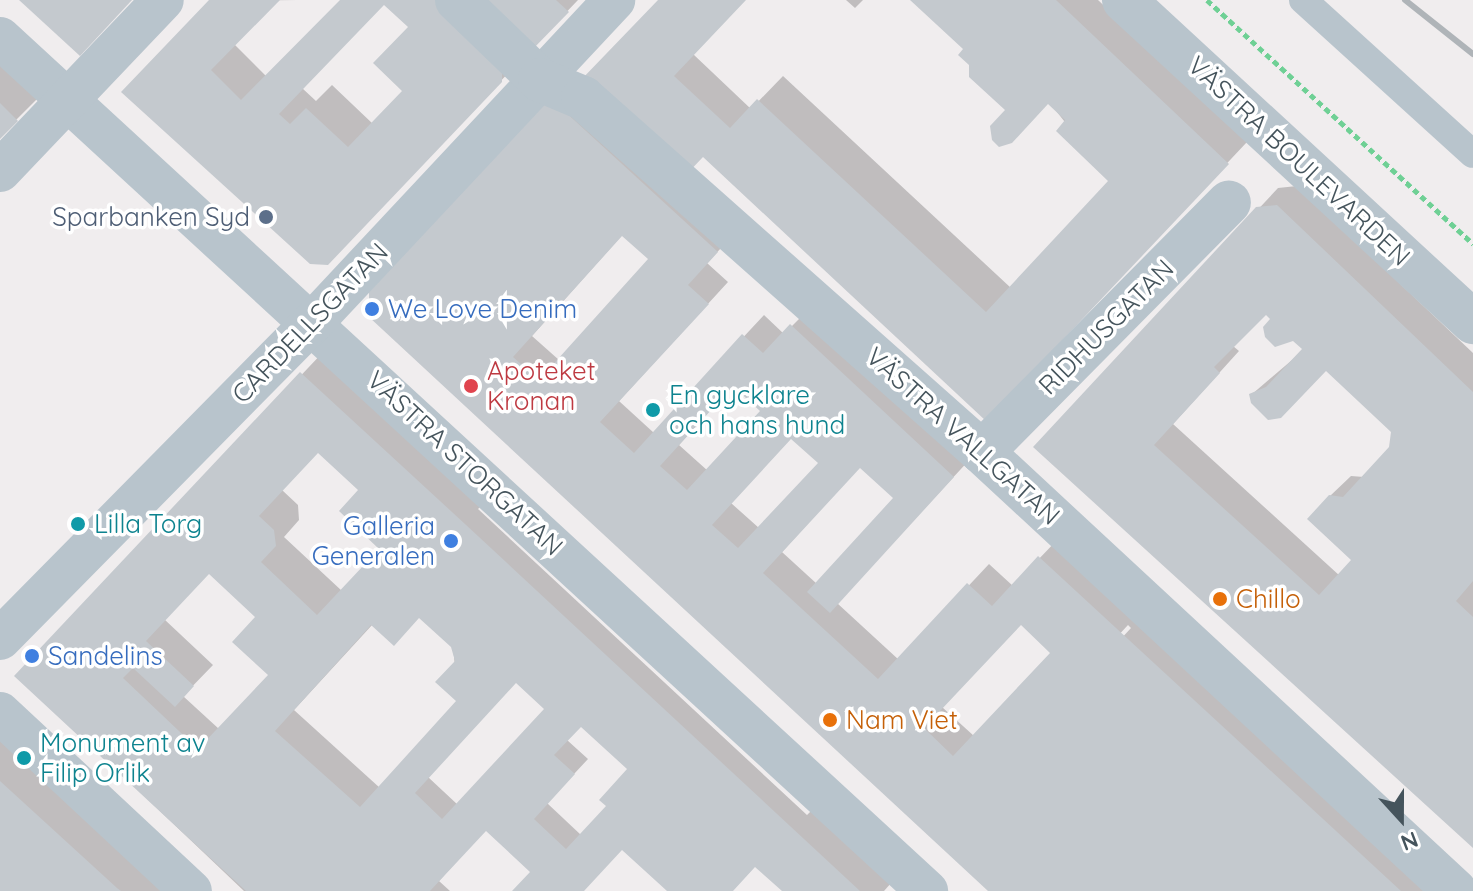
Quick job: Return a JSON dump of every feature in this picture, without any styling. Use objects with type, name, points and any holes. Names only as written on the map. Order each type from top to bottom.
[{"type":"street","points":[[0,171],[68,96],[163,0]]},
{"type":"street","name":"VÄSTRA VALLGATAN","points":[[457,0],[540,80],[583,98],[982,452],[1455,891]]},
{"type":"street","name":"CARDELLSGATAN","points":[[0,639],[313,322],[614,0]]},
{"type":"street","name":"VÄSTRA BOULEVARDEN","points":[[1124,0],[1473,322]]},
{"type":"street","name":"VÄSTRA STORGATAN","points":[[0,38],[68,96],[313,322],[914,887]]},
{"type":"street","name":"RIDHUSGATAN","points":[[982,452],[1229,202]]},
{"type":"street","points":[[0,713],[191,891]]},
{"type":"lane","points":[[1303,0],[1473,154]]},
{"type":"path","points":[[1207,0],[1473,244]]},
{"type":"building","points":[[19,0],[132,0],[80,56]]},
{"type":"building","points":[[209,0],[280,0],[211,70],[241,100],[340,0],[435,0],[502,65],[502,82],[328,265],[310,264],[121,92]],"holes":[[[384,5],[408,27],[373,63],[402,91],[348,147],[306,108],[290,124],[279,114]]]},
{"type":"building","points":[[475,0],[556,0],[569,12],[530,52]]},
{"type":"building","points":[[658,0],[746,0],[674,76],[730,128],[757,99],[986,312],[1108,181],[1056,131],[1065,120],[1048,104],[1012,143],[999,147],[992,140],[990,126],[1005,110],[969,77],[969,65],[958,55],[963,49],[910,0],[1056,0],[1229,164],[986,421],[703,157],[682,179],[579,82]]},
{"type":"building","points":[[549,97],[718,252],[688,285],[709,304],[600,422],[634,453],[742,334],[763,353],[790,324],[954,477],[830,613],[807,592],[893,498],[860,468],[763,573],[878,679],[967,583],[992,606],[1038,556],[1401,891],[988,891],[369,317],[369,292]],"holes":[[[622,236],[648,259],[539,380],[513,357]],[[733,386],[760,411],[687,490],[660,466]],[[791,439],[818,463],[738,548],[712,525]],[[1021,625],[1050,653],[953,756],[924,728]]]},
{"type":"building","points":[[0,103],[18,121],[0,139]]},
{"type":"building","points":[[1277,205],[1473,392],[1473,581],[1456,601],[1473,617],[1473,848],[1033,447],[1256,207]],"holes":[[[1266,315],[1270,319],[1263,327],[1265,337],[1275,347],[1293,341],[1302,349],[1266,387],[1249,394],[1251,403],[1268,420],[1281,418],[1326,371],[1391,432],[1389,447],[1343,497],[1329,495],[1307,519],[1351,560],[1319,595],[1154,445],[1220,373],[1214,367]]]},
{"type":"building","points":[[300,372],[860,891],[782,891],[755,867],[733,891],[667,891],[622,850],[584,891],[512,891],[530,872],[486,831],[430,891],[246,891],[14,676]],"holes":[[[318,453],[358,490],[339,511],[379,549],[317,615],[261,562],[276,546],[274,530],[259,516]],[[209,574],[255,617],[232,642],[268,675],[198,749],[123,678],[133,668],[175,707],[194,686],[146,641]],[[419,618],[451,647],[455,661],[435,682],[456,701],[360,807],[275,731],[371,625],[394,646]],[[516,683],[544,709],[442,819],[415,793]],[[581,727],[627,769],[599,800],[606,806],[566,849],[534,819],[575,774],[554,755]]]},
{"type":"building","points":[[0,781],[117,888],[121,891],[0,891]]},
{"type":"railway","points":[[1405,0],[1473,54]]},
{"type":"place","name":"Sparbanken Syd","points":[[266,217]]},
{"type":"place","name":"We Love Denim","points":[[372,309]]},
{"type":"place","name":"Apoteket Kronan","points":[[471,386]]},
{"type":"place","name":"En gycklare och hans hund","points":[[653,410]]},
{"type":"place","name":"Lilla Torg","points":[[78,524]]},
{"type":"place","name":"Galleria Generalen","points":[[451,541]]},
{"type":"place","name":"Chillo","points":[[1220,599]]},
{"type":"place","name":"Sandelins","points":[[32,656]]},
{"type":"place","name":"Nam Viet","points":[[830,720]]},
{"type":"place","name":"Monument av Filip Orlik","points":[[24,758]]}]
